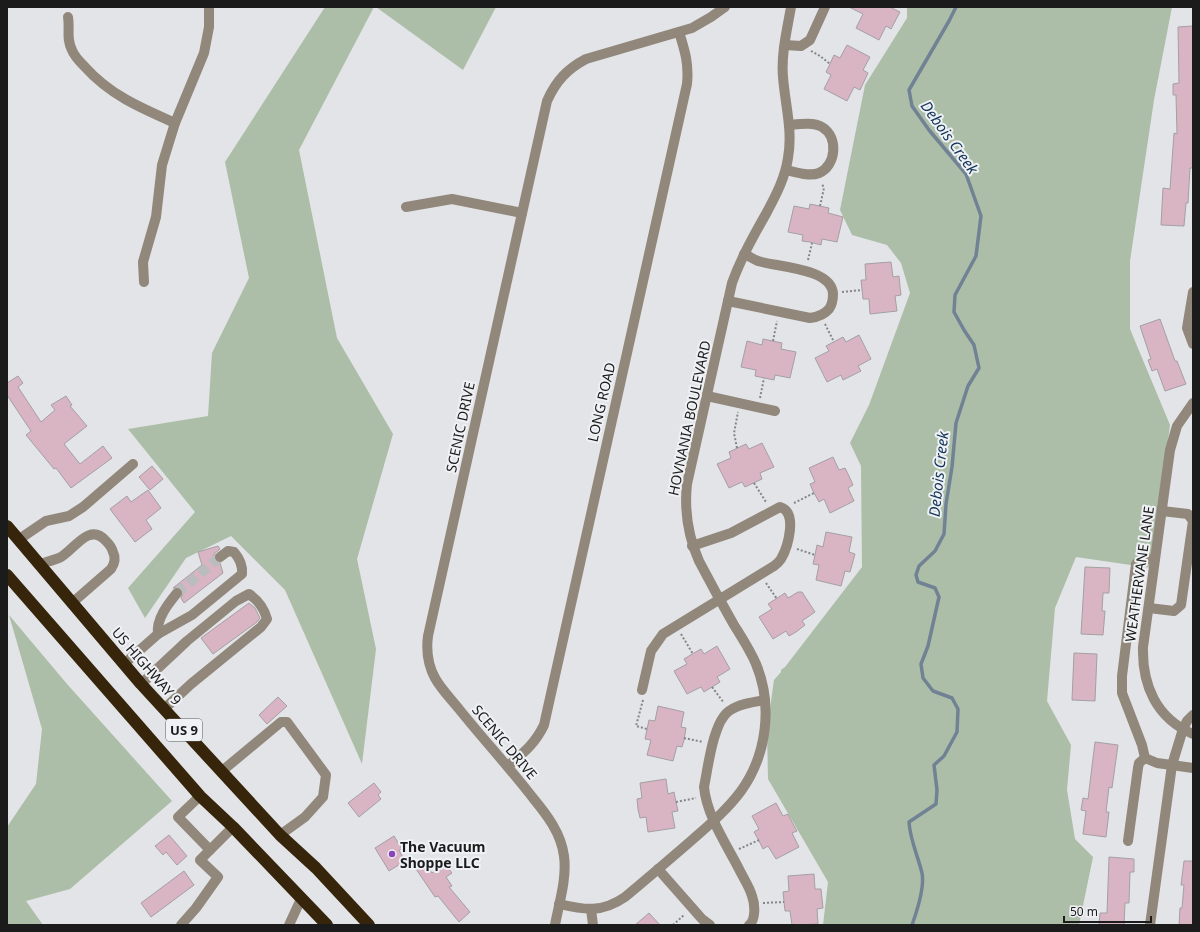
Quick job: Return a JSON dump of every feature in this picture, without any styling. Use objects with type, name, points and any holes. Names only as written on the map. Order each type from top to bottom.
[{"type":"highway","name":"US HIGHWAY 9","points":[[7,526],[141,684],[280,835],[316,868],[369,925]]},
{"type":"highway","name":"US 9","points":[[7,575],[200,796],[233,827],[327,925]]},
{"type":"street","points":[[144,282],[143,262],[156,217],[162,165],[175,123],[204,53],[209,27],[209,7]]},
{"type":"street","name":"SCENIC DRIVE","points":[[555,925],[565,874],[564,856],[560,838],[549,817],[437,682],[430,665],[427,644],[547,100],[552,89],[560,78],[574,65],[586,59],[692,28],[725,7]]},
{"type":"street","name":"HOVNANIA BOULEVARD","points":[[559,904],[582,909],[591,909],[604,908],[618,902],[714,821],[732,803],[742,790],[758,758],[765,728],[765,700],[760,678],[756,665],[692,546],[686,517],[685,500],[687,484],[734,278],[744,254],[777,192],[786,170],[790,142],[782,63],[791,7]]},
{"type":"street","points":[[785,45],[802,46],[810,40],[825,7]]},
{"type":"street","points":[[68,17],[68,39],[72,51],[93,76],[108,89],[124,99],[175,123]]},
{"type":"street","name":"LONG ROAD","points":[[508,766],[530,747],[539,736],[545,718],[687,84],[688,60],[679,32]]},
{"type":"street","points":[[786,170],[806,174],[818,174],[830,164],[834,152],[830,134],[823,128],[815,124],[789,126]]},
{"type":"street","points":[[406,207],[452,199],[522,213]]},
{"type":"street","points":[[728,301],[810,318],[824,313],[832,303],[832,287],[823,278],[805,271],[758,260],[744,254]]},
{"type":"street","points":[[1193,292],[1187,328],[1193,344]]},
{"type":"street","points":[[707,396],[775,411]]},
{"type":"street","name":"WEATHERVANE LANE","points":[[1193,403],[1190,415],[1177,426],[1172,442],[1155,558],[1142,663],[1149,690],[1158,706],[1166,715],[1183,729],[1193,734]]},
{"type":"street","points":[[18,540],[46,521],[69,516],[83,507],[133,464]]},
{"type":"street","points":[[642,690],[651,651],[663,634],[780,561],[784,553],[790,531],[790,521],[787,512],[780,507],[731,533],[692,546]]},
{"type":"street","points":[[1149,608],[1174,611],[1181,605],[1193,521],[1188,514],[1162,511]]},
{"type":"street","points":[[40,564],[60,557],[91,534],[98,534],[109,544],[115,558],[111,569],[72,603]]},
{"type":"street","points":[[124,664],[158,634],[192,616],[242,574],[243,567],[239,557],[234,552],[228,552],[220,557]]},
{"type":"street","points":[[1145,758],[1142,745],[1122,693],[1122,676],[1136,564],[1138,561],[1143,559],[1155,558]]},
{"type":"street","points":[[158,634],[159,621],[165,609],[177,593]]},
{"type":"street","points":[[141,684],[187,641],[236,600],[248,594],[256,599],[264,610],[267,619],[262,627],[191,684],[164,709]]},
{"type":"street","points":[[749,925],[754,918],[753,897],[714,821],[705,797],[704,787],[717,728],[721,719],[729,711],[743,704],[765,700]]},
{"type":"street","points":[[1150,925],[1172,765],[1183,729],[1187,721],[1193,715]]},
{"type":"street","points":[[222,771],[280,722],[287,722],[326,775],[324,797],[305,817],[280,835]]},
{"type":"street","points":[[1145,758],[1157,763],[1193,768]]},
{"type":"street","points":[[1128,841],[1138,768],[1140,763],[1145,758]]},
{"type":"street","points":[[200,796],[178,818],[210,850]]},
{"type":"street","points":[[181,925],[196,908],[218,877],[200,860],[233,827]]},
{"type":"street","points":[[658,869],[702,919],[710,925]]},
{"type":"street","points":[[289,925],[301,898]]},
{"type":"street","points":[[591,909],[593,925]]},
{"type":"path","points":[[820,56],[830,64]]},
{"type":"path","points":[[820,206],[824,188]]},
{"type":"path","points":[[809,256],[812,243]]},
{"type":"path","points":[[850,291],[862,290]]},
{"type":"path","points":[[773,341],[776,328]]},
{"type":"path","points":[[828,330],[834,342]]},
{"type":"path","points":[[762,391],[764,378]]},
{"type":"path","points":[[736,421],[734,433],[737,448]]},
{"type":"path","points":[[754,483],[763,497]]},
{"type":"path","points":[[802,499],[814,493]]},
{"type":"path","points":[[802,551],[815,555]]},
{"type":"path","points":[[770,588],[776,599]]},
{"type":"path","points":[[684,639],[693,654]]},
{"type":"path","points":[[712,687],[719,698]]},
{"type":"path","points":[[642,690],[645,692],[636,726],[647,729]]},
{"type":"path","points":[[684,738],[697,741]]},
{"type":"path","points":[[676,802],[705,797]]},
{"type":"path","points":[[746,846],[759,840]]},
{"type":"path","points":[[770,903],[784,902]]},
{"type":"path","points":[[673,925],[680,919]]},
{"type":"green space","points":[[325,7],[374,7],[299,150],[337,338],[393,434],[357,559],[376,649],[362,764],[285,590],[231,536],[186,558],[145,618],[128,588],[195,512],[128,429],[208,416],[212,353],[249,278],[225,162]]},
{"type":"green space","points":[[376,7],[496,7],[463,70]]},
{"type":"green space","points":[[907,7],[1172,7],[1154,100],[1130,261],[1130,329],[1170,425],[1151,568],[1076,557],[1055,608],[1047,701],[1071,745],[1067,790],[1075,839],[1093,857],[1079,925],[823,925],[828,882],[768,779],[767,730],[774,680],[862,567],[861,466],[850,443],[869,405],[910,293],[901,263],[887,245],[852,235],[840,210],[865,85],[907,18]]},
{"type":"green space","points":[[9,615],[67,684],[172,801],[70,889],[26,901],[43,925],[7,925],[7,827],[36,784],[42,729]]},
{"type":"building","points":[[849,7],[890,7],[900,12],[891,29],[886,26],[879,40],[856,28],[863,14]]},
{"type":"building","points":[[1193,26],[1193,168],[1190,168],[1188,203],[1186,203],[1184,226],[1161,225],[1163,188],[1170,189],[1174,133],[1177,134],[1176,95],[1173,95],[1173,84],[1179,83],[1178,27]]},
{"type":"building","points":[[847,45],[870,57],[863,70],[868,73],[860,90],[854,87],[847,101],[824,89],[831,75],[826,72],[834,55],[840,58]]},
{"type":"building","points":[[810,204],[829,208],[828,213],[843,217],[837,242],[822,239],[821,245],[802,241],[803,235],[788,232],[794,206],[809,209]]},
{"type":"building","points":[[891,262],[893,277],[899,276],[901,295],[895,296],[897,311],[870,314],[869,299],[863,299],[861,280],[866,280],[865,264]]},
{"type":"building","points":[[1160,319],[1175,361],[1177,361],[1186,384],[1165,391],[1157,369],[1152,371],[1148,360],[1151,359],[1140,326]]},
{"type":"building","points":[[859,335],[871,359],[858,366],[861,371],[843,380],[841,375],[827,382],[815,358],[829,351],[826,346],[843,337],[846,342]]},
{"type":"building","points":[[763,339],[782,343],[781,349],[796,352],[790,378],[775,375],[774,380],[755,376],[756,370],[741,367],[747,341],[762,345]]},
{"type":"building","points":[[18,376],[23,383],[18,387],[41,422],[55,410],[51,405],[66,396],[72,405],[70,406],[87,426],[64,444],[80,464],[103,446],[112,458],[71,488],[56,468],[54,469],[26,435],[31,431],[7,395],[7,383]]},
{"type":"building","points":[[762,443],[774,467],[760,473],[762,479],[745,487],[742,482],[729,488],[717,464],[731,458],[729,452],[746,444],[749,449]]},
{"type":"building","points":[[833,457],[839,470],[845,468],[849,476],[853,485],[848,488],[854,501],[830,513],[824,499],[819,502],[813,491],[810,484],[815,482],[809,468]]},
{"type":"building","points":[[152,466],[163,479],[150,490],[139,477]]},
{"type":"building","points":[[148,490],[161,508],[146,520],[152,529],[135,542],[110,509],[127,496],[131,502]]},
{"type":"building","points":[[826,532],[852,537],[849,552],[855,554],[850,572],[845,571],[841,586],[816,580],[819,565],[813,564],[817,545],[823,547]]},
{"type":"building","points":[[218,546],[220,549],[214,554],[214,558],[215,561],[220,563],[223,573],[184,603],[181,598],[183,594],[181,588],[173,588],[202,565],[198,552]]},
{"type":"building","points":[[1085,567],[1110,568],[1109,593],[1103,593],[1102,611],[1105,611],[1103,635],[1081,634]]},
{"type":"building","points":[[798,592],[802,592],[815,612],[802,621],[805,625],[796,632],[789,636],[786,631],[773,639],[759,617],[772,609],[768,604],[785,593],[788,598]]},
{"type":"building","points":[[249,603],[255,608],[260,618],[257,622],[213,654],[201,638]]},
{"type":"building","points":[[717,646],[730,669],[717,677],[720,682],[704,692],[701,687],[687,694],[674,671],[687,664],[684,659],[694,653],[701,649],[704,654]]},
{"type":"building","points":[[1074,653],[1097,654],[1095,701],[1072,700]]},
{"type":"building","points":[[278,697],[287,706],[267,724],[259,715]]},
{"type":"building","points":[[658,706],[684,712],[681,727],[686,728],[684,740],[682,747],[677,746],[673,761],[647,755],[651,740],[645,739],[649,720],[655,721]]},
{"type":"building","points":[[1095,742],[1118,745],[1112,788],[1109,787],[1106,812],[1109,812],[1106,837],[1083,834],[1086,811],[1081,810],[1083,798],[1088,799]]},
{"type":"building","points":[[666,779],[668,794],[674,792],[678,811],[672,812],[675,828],[648,832],[646,817],[640,818],[638,809],[637,799],[642,798],[640,783]]},
{"type":"building","points":[[374,783],[381,792],[378,795],[381,799],[359,817],[348,803]]},
{"type":"building","points":[[776,803],[783,816],[788,814],[797,831],[792,833],[799,847],[776,859],[768,846],[763,849],[754,832],[759,829],[752,816]]},
{"type":"building","points":[[169,835],[187,856],[177,865],[166,852],[163,855],[155,846]]},
{"type":"building","points":[[394,836],[402,849],[399,850],[405,861],[389,871],[375,848]]},
{"type":"building","points":[[1109,857],[1134,859],[1134,872],[1130,872],[1129,903],[1125,903],[1124,925],[1099,925],[1100,913],[1107,913]]},
{"type":"building","points":[[1184,861],[1193,861],[1193,925],[1179,925],[1184,885],[1181,885]]},
{"type":"building","points":[[425,863],[432,873],[445,864],[452,873],[446,877],[452,886],[449,887],[470,912],[459,922],[438,896],[435,897],[416,869]]},
{"type":"building","points":[[184,871],[194,885],[151,917],[141,903]]},
{"type":"building","points":[[814,874],[815,889],[821,889],[823,908],[817,909],[818,924],[792,925],[790,911],[785,911],[783,892],[789,891],[788,876]]},
{"type":"building","points":[[649,913],[660,925],[635,925]]},
{"type":"waterway","name":"Debois Creek","points":[[912,925],[920,899],[923,879],[914,848],[909,822],[936,804],[937,790],[934,765],[944,756],[957,732],[958,709],[952,698],[933,691],[923,678],[921,664],[928,646],[939,597],[935,588],[918,582],[916,575],[919,566],[935,551],[944,534],[946,504],[952,467],[956,423],[968,386],[979,368],[974,345],[954,312],[955,295],[976,256],[981,216],[966,174],[929,130],[912,106],[909,90],[956,7]]},
{"type":"tunnel","points":[[177,593],[220,557]]},
{"type":"place","name":"The Vacuum Shoppe LLC","points":[[392,854]]}]
